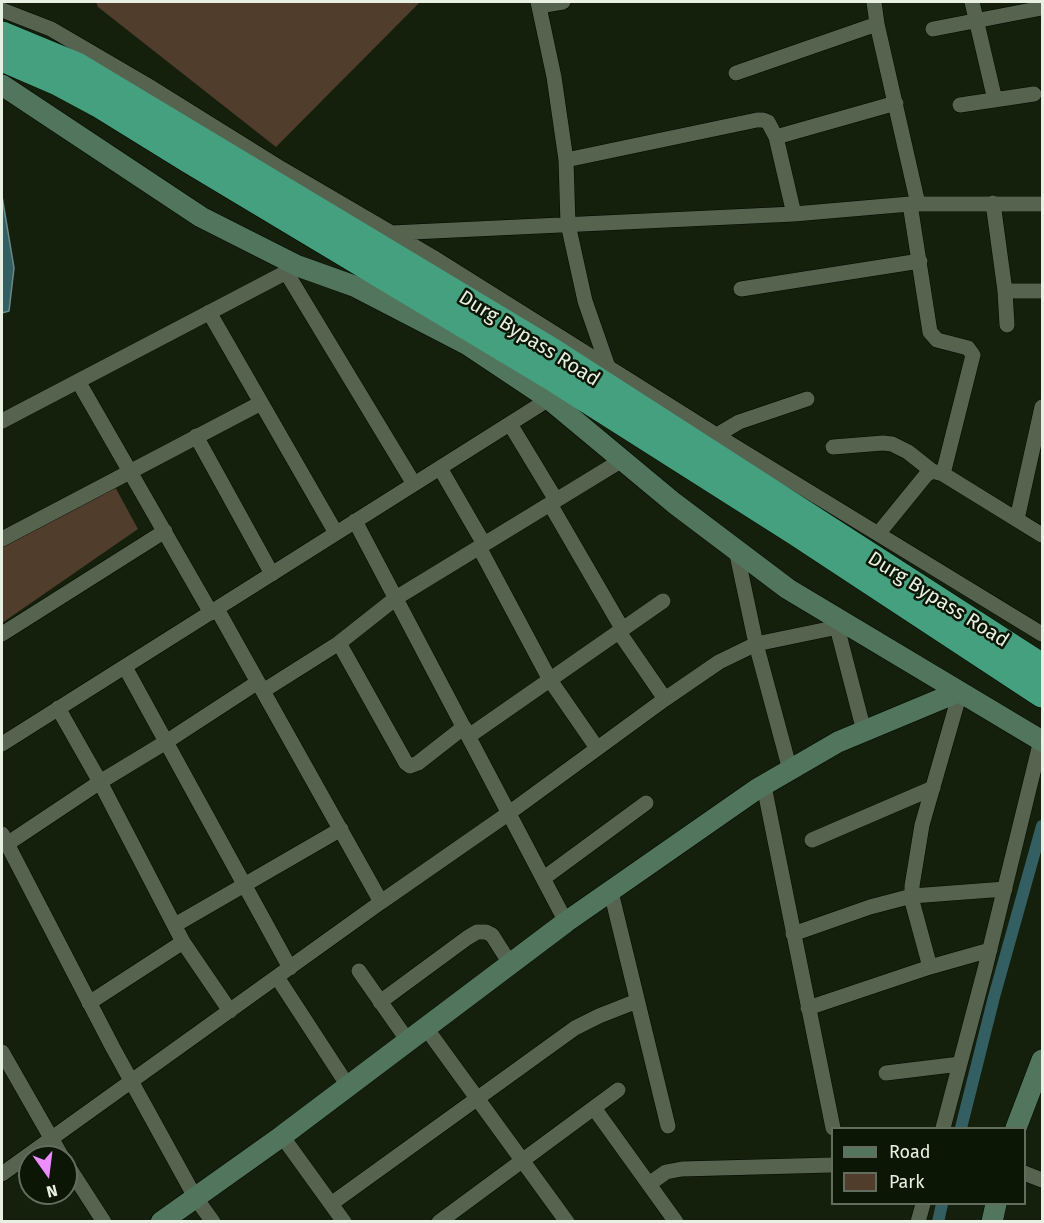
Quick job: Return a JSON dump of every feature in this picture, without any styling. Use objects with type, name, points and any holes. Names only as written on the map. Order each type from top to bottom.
[{"type":"highway","name":"Durg Bypass Road","points":[[2,35],[77,66],[553,352],[1042,667]]},
{"type":"highway","name":"Durg Bypass Road","points":[[2,58],[58,82],[99,104],[555,379],[805,538],[1042,694]]},
{"type":"street","points":[[563,2],[539,4],[554,77],[566,160],[568,224],[585,301],[608,367]]},
{"type":"street","points":[[874,2],[896,103],[914,204],[930,332],[932,337],[944,343],[968,348],[973,355],[938,472]]},
{"type":"street","points":[[972,2],[995,100]]},
{"type":"street","points":[[933,29],[1042,8]]},
{"type":"street","points":[[2,10],[51,29],[391,233],[1042,634]]},
{"type":"street","points":[[736,73],[877,24]]},
{"type":"street","points":[[2,85],[201,217],[292,269],[354,286],[468,345],[549,399],[674,503],[788,589],[842,626],[1042,741],[943,1127]]},
{"type":"street","points":[[960,105],[1034,94]]},
{"type":"street","points":[[776,137],[896,103]]},
{"type":"street","points":[[566,160],[757,120],[768,122],[776,137],[794,214]]},
{"type":"street","points":[[993,203],[1005,291],[1006,325]]},
{"type":"street","points":[[391,233],[794,214],[914,204],[1042,204]]},
{"type":"street","points":[[741,289],[920,261]]},
{"type":"street","points":[[2,421],[292,269]]},
{"type":"street","points":[[292,269],[414,484]]},
{"type":"street","points":[[1005,291],[1042,291]]},
{"type":"street","points":[[210,312],[336,533]]},
{"type":"street","points":[[78,381],[165,531],[260,686],[381,902]]},
{"type":"street","points":[[2,744],[549,399]]},
{"type":"street","points":[[717,435],[739,422],[807,399]]},
{"type":"street","points":[[2,539],[261,402]]},
{"type":"street","points":[[1017,519],[1042,407]]},
{"type":"street","points":[[510,424],[621,631],[665,699]]},
{"type":"street","points":[[196,436],[272,574]]},
{"type":"street","points":[[833,447],[883,442],[892,444],[1042,535]]},
{"type":"street","points":[[213,1221],[195,1197],[132,1082],[4,839],[260,686],[339,643],[396,598],[622,460]]},
{"type":"street","points":[[440,468],[550,680],[597,748]]},
{"type":"street","points":[[878,534],[926,475],[938,472]]},
{"type":"street","points":[[355,521],[566,922]]},
{"type":"street","points":[[3,631],[165,531]]},
{"type":"street","points":[[736,550],[756,644],[790,770]]},
{"type":"street","points":[[339,643],[406,763],[410,766],[550,680],[663,601]]},
{"type":"street","points":[[2,1174],[719,662],[756,644],[842,626]]},
{"type":"street","points":[[842,626],[864,731]]},
{"type":"street","points":[[125,667],[290,968]]},
{"type":"street","points":[[160,1221],[282,1136],[566,922],[764,786],[838,742],[959,692]]},
{"type":"street","points":[[930,967],[912,896],[922,825],[959,692]]},
{"type":"street","points":[[58,708],[100,782],[183,942],[230,1011]]},
{"type":"street","points":[[764,786],[833,1127]]},
{"type":"street","points":[[812,840],[933,788]]},
{"type":"street","points":[[544,879],[646,803]]},
{"type":"street","points":[[175,925],[341,829]]},
{"type":"street","points":[[793,934],[870,907],[912,896],[1005,889]]},
{"type":"street","points":[[611,892],[668,1126]]},
{"type":"street","points":[[380,1002],[477,932],[492,935],[511,965]]},
{"type":"street","points":[[89,1003],[183,942]]},
{"type":"street","points":[[808,1008],[930,967],[990,950]]},
{"type":"street","points":[[359,971],[408,1041]]},
{"type":"street","points":[[277,977],[348,1086]]},
{"type":"street","points":[[331,1204],[575,1029],[599,1016],[637,1001]]},
{"type":"street","points":[[426,1028],[524,1161],[562,1220]]},
{"type":"street","points":[[2,1055],[54,1145]]},
{"type":"street","points":[[1016,1127],[1042,1060]]},
{"type":"street","points":[[886,1073],[960,1064]]},
{"type":"street","points":[[439,1221],[618,1090]]},
{"type":"street","points":[[594,1108],[676,1221]]},
{"type":"street","points":[[282,1136],[344,1221]]},
{"type":"street","points":[[649,1184],[666,1173],[682,1169],[831,1165]]},
{"type":"street","points":[[1026,1174],[1042,1180]]},
{"type":"street","points":[[78,1181],[104,1221]]},
{"type":"street","points":[[918,1221],[922,1205]]},
{"type":"street","points":[[992,1221],[996,1205]]},
{"type":"green space","points":[[96,2],[420,2],[276,147],[98,7]]},
{"type":"green space","points":[[114,485],[138,529],[2,623],[2,545]]},
{"type":"water","points":[[2,196],[14,268],[9,311],[2,313]]},
{"type":"waterway","points":[[961,1127],[994,997],[1042,826]]},
{"type":"waterway","points":[[938,1222],[942,1205]]}]
